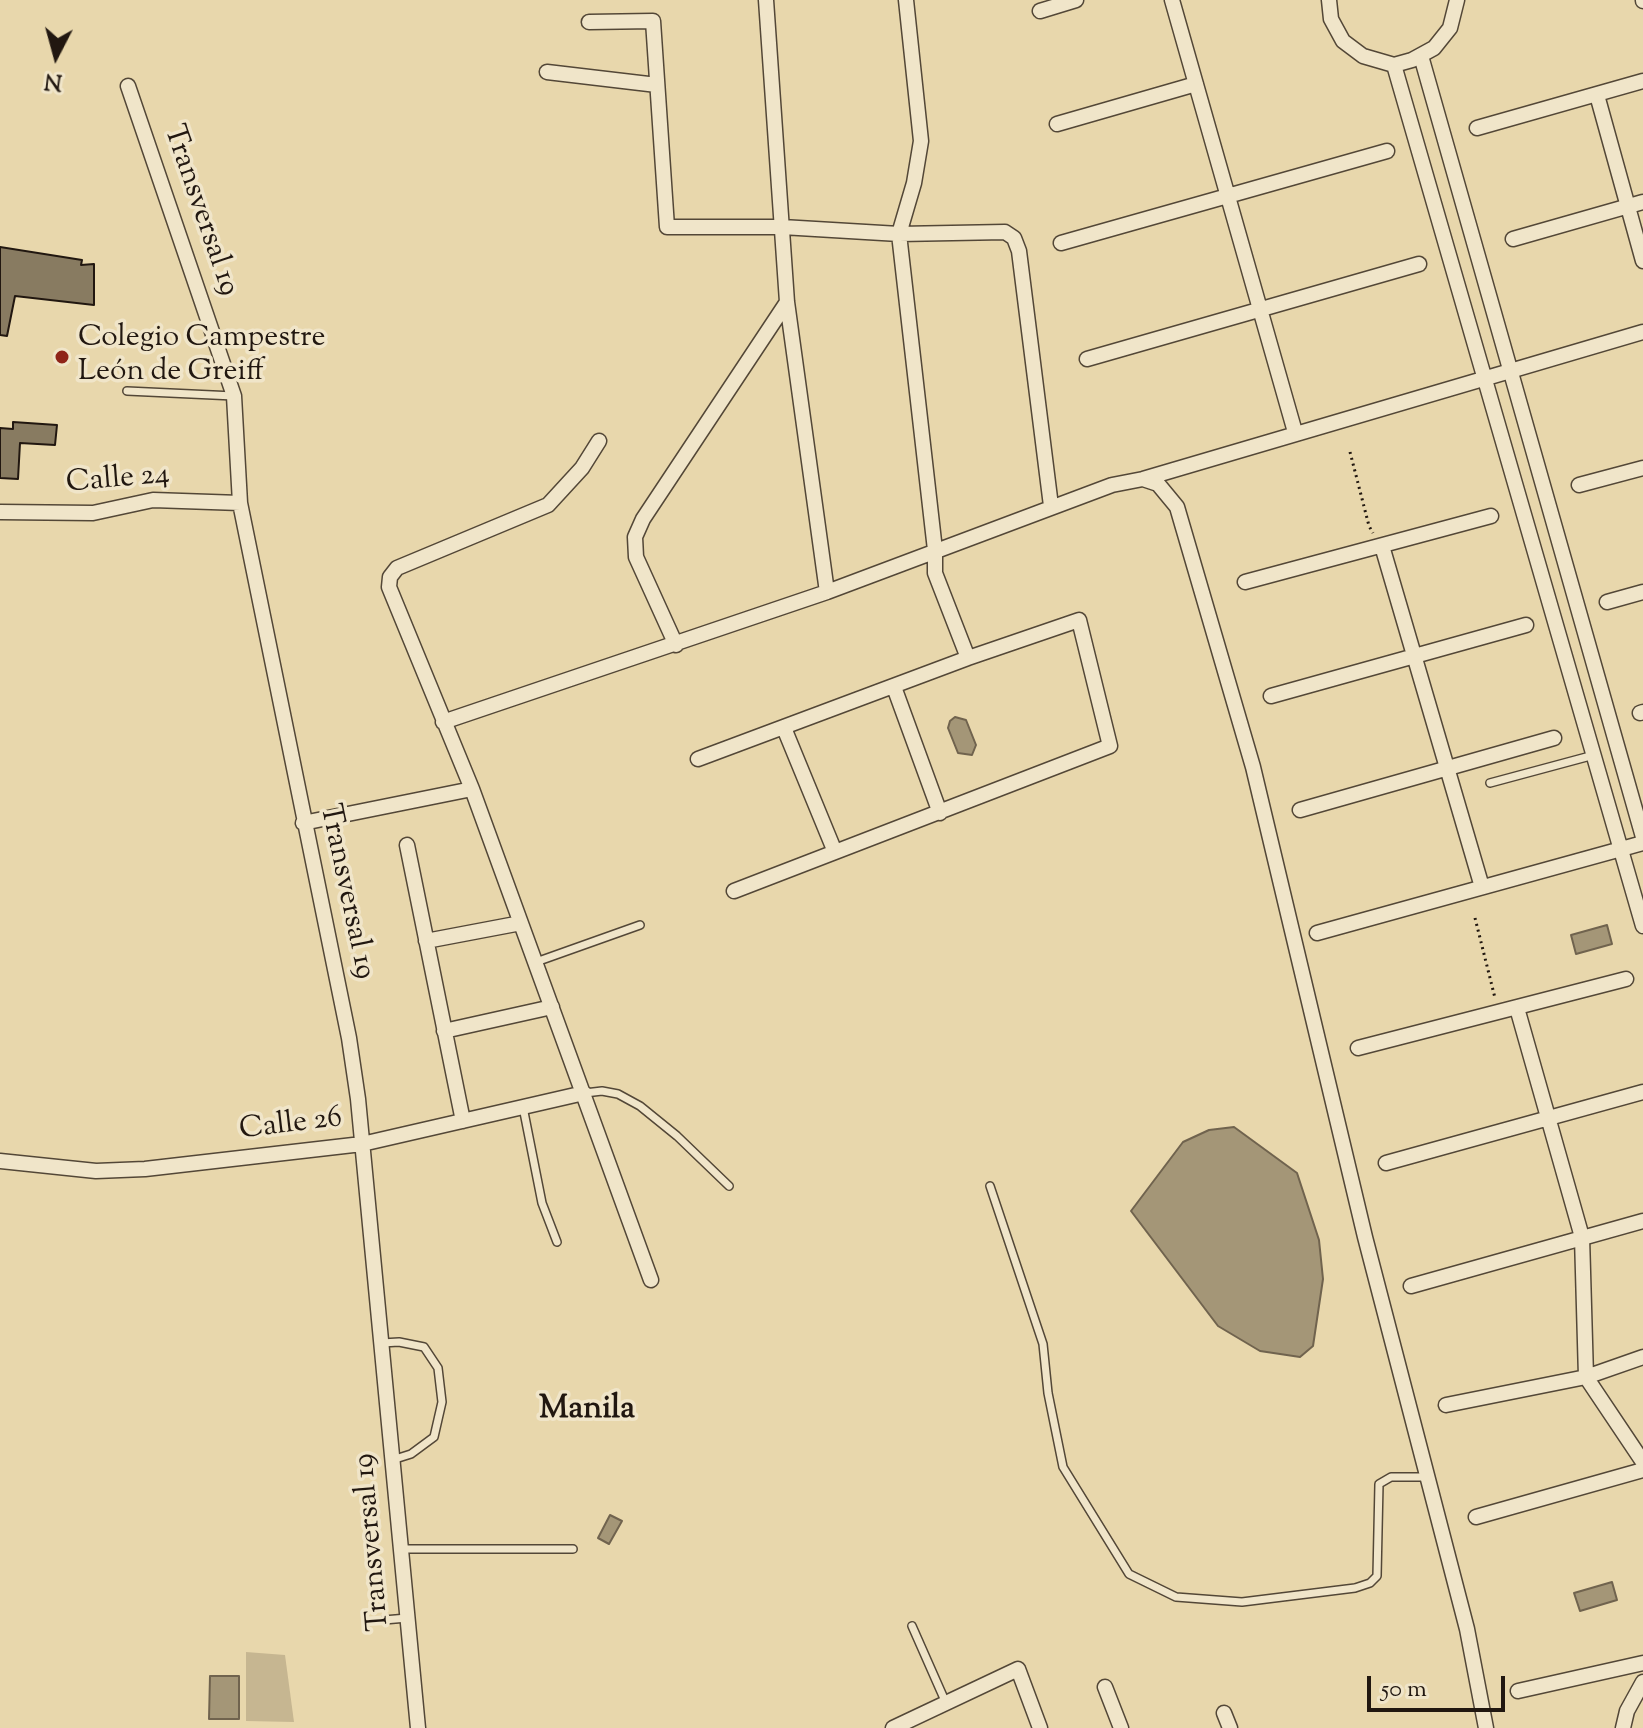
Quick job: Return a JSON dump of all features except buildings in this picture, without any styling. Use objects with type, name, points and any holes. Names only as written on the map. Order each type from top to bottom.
[{"type":"street","points":[[766,0],[787,302],[827,592]]},
{"type":"street","points":[[906,0],[921,141],[914,183],[899,234],[935,550],[935,573],[968,658]]},
{"type":"street","points":[[1040,11],[1076,0]]},
{"type":"street","points":[[1172,0],[1295,432]]},
{"type":"street","points":[[1329,0],[1331,19],[1343,41],[1363,56],[1394,65],[1434,48],[1450,28],[1457,0]]},
{"type":"street","points":[[589,22],[653,21],[667,227],[782,227],[899,234],[1005,232],[1014,238],[1019,251],[1051,506]]},
{"type":"street","points":[[1317,933],[1621,849],[1643,840],[1421,56]]},
{"type":"street","points":[[1394,65],[1643,926]]},
{"type":"street","points":[[547,72],[657,85]]},
{"type":"street","points":[[1477,128],[1643,81]]},
{"type":"street","points":[[1057,124],[1196,84]]},
{"type":"street","name":"Transversal 19","points":[[128,86],[234,396],[240,503],[349,1038],[418,1728]]},
{"type":"street","points":[[1597,95],[1643,261]]},
{"type":"street","points":[[1061,243],[1387,151]]},
{"type":"street","points":[[1513,239],[1643,202]]},
{"type":"street","points":[[1087,359],[1419,264]]},
{"type":"street","points":[[676,645],[636,557],[635,537],[643,519],[787,302]]},
{"type":"street","points":[[443,722],[827,592],[1112,485],[1143,479],[1643,332]]},
{"type":"street","points":[[599,441],[582,468],[548,505],[397,568],[390,577],[389,587],[472,789],[651,1280]]},
{"type":"street","points":[[1579,485],[1643,468]]},
{"type":"street","points":[[1143,479],[1158,484],[1177,507],[1253,767],[1365,1237],[1467,1629],[1486,1728]]},
{"type":"street","name":"Calle 24","points":[[0,512],[93,513],[153,500],[240,503]]},
{"type":"street","points":[[1245,582],[1491,516]]},
{"type":"street","points":[[1382,546],[1482,887]]},
{"type":"street","points":[[1607,602],[1643,592]]},
{"type":"street","points":[[698,759],[1079,620],[1110,746],[734,891]]},
{"type":"street","points":[[1271,696],[1526,625]]},
{"type":"street","points":[[894,687],[940,813]]},
{"type":"street","points":[[784,728],[835,852]]},
{"type":"street","points":[[1300,810],[1554,738]]},
{"type":"street","points":[[303,823],[472,789]]},
{"type":"street","points":[[407,845],[463,1121]]},
{"type":"street","points":[[426,941],[521,923]]},
{"type":"street","points":[[1358,1048],[1626,979]]},
{"type":"street","points":[[444,1031],[552,1007]]},
{"type":"street","points":[[1517,1008],[1582,1237],[1586,1377],[1643,1462]]},
{"type":"street","points":[[1386,1163],[1643,1092]]},
{"type":"street","name":"Calle 26","points":[[0,1161],[96,1171],[145,1169],[362,1144],[584,1093]]},
{"type":"street","points":[[1411,1286],[1643,1221]]},
{"type":"street","points":[[1446,1405],[1586,1377],[1643,1357]]},
{"type":"street","points":[[1476,1517],[1643,1470]]},
{"type":"street","points":[[1518,1691],[1643,1663]]},
{"type":"street","points":[[893,1728],[1018,1669],[1040,1728]]},
{"type":"street","points":[[1623,1728],[1627,1711],[1643,1682]]},
{"type":"street","points":[[1105,1687],[1121,1728]]},
{"type":"street","points":[[1224,1713],[1230,1728]]},
{"type":"lane","points":[[127,391],[234,396]]},
{"type":"lane","points":[[1490,783],[1594,755]]},
{"type":"lane","points":[[536,962],[640,925]]},
{"type":"lane","points":[[584,1093],[602,1091],[618,1094],[640,1106],[677,1136],[729,1186]]},
{"type":"lane","points":[[523,1107],[542,1203],[557,1242]]},
{"type":"lane","points":[[990,1186],[1043,1344],[1048,1393],[1063,1467],[1129,1574],[1176,1597],[1242,1602],[1355,1588],[1370,1583],[1377,1576],[1379,1484],[1391,1477],[1427,1477]]},
{"type":"lane","points":[[381,1343],[399,1342],[424,1347],[438,1368],[442,1402],[434,1437],[411,1454],[392,1460]]},
{"type":"lane","points":[[401,1549],[573,1549]]},
{"type":"lane","points":[[384,1620],[407,1618]]},
{"type":"lane","points":[[912,1626],[946,1703]]},
{"type":"path","points":[[1350,452],[1369,526],[1382,546]]},
{"type":"path","points":[[1475,918],[1499,1013]]},
{"type":"shaded area","points":[[955,717],[966,720],[976,745],[972,755],[958,753],[948,728]]},
{"type":"shaded area","points":[[1607,925],[1612,944],[1576,954],[1571,935]]},
{"type":"shaded area","points":[[1234,1127],[1297,1173],[1319,1240],[1323,1279],[1313,1346],[1300,1357],[1260,1351],[1218,1326],[1131,1211],[1183,1142],[1209,1130]]},
{"type":"shaded area","points":[[610,1515],[622,1521],[609,1544],[598,1538]]},
{"type":"shaded area","points":[[1612,1582],[1617,1600],[1580,1611],[1574,1593]]},
{"type":"shaded area","points":[[246,1652],[285,1655],[294,1722],[246,1721]]},
{"type":"shaded area","points":[[210,1676],[239,1676],[239,1719],[209,1719]]},
{"type":"place","name":"Colegio Campestre León de Greiff","points":[[62,357]]},
{"type":"district","name":"Manila","points":[[587,1412]]}]
